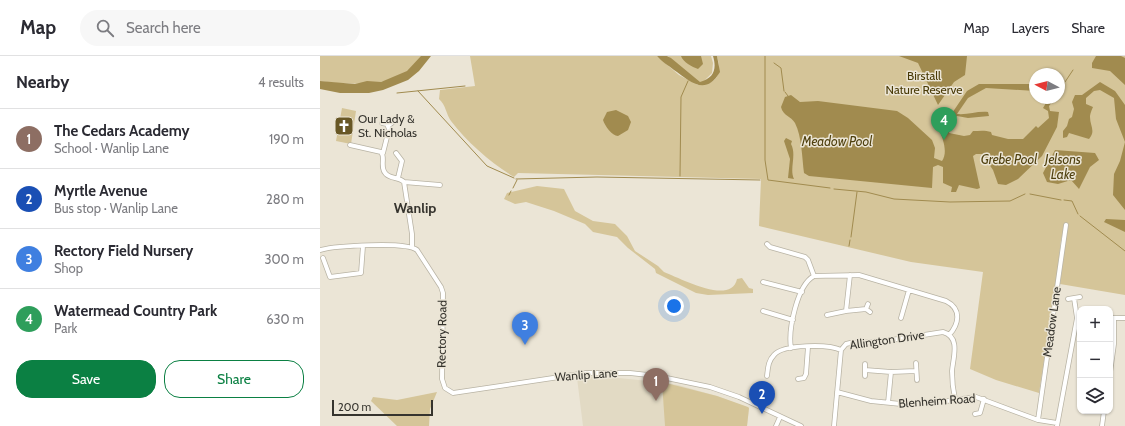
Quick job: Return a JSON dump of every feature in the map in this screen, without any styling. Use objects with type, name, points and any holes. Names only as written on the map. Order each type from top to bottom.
[{"type":"street","points":[[393,122],[388,126],[383,153],[383,170],[388,175],[398,178],[404,182],[440,185]]},
{"type":"street","points":[[382,123],[388,126]]},
{"type":"street","points":[[350,145],[383,153]]},
{"type":"street","points":[[396,153],[404,160],[398,178]]},
{"type":"street","points":[[320,250],[337,246],[412,247],[412,234],[404,182]]},
{"type":"street","name":"Meadow Lane","points":[[1038,420],[1066,226]]},
{"type":"street","points":[[323,258],[330,277],[361,273],[362,246]]},
{"type":"street","name":"Rectory Road","points":[[412,247],[417,250],[443,293],[441,373],[445,388],[448,391],[457,393],[529,381]]},
{"type":"street","points":[[769,247],[805,257],[808,260],[814,276]]},
{"type":"street","points":[[846,311],[850,275]]},
{"type":"street","points":[[791,348],[790,333],[793,320],[806,282],[814,276],[863,276],[946,301],[954,306],[958,319],[955,329],[949,335],[955,345],[952,379],[955,399]]},
{"type":"street","points":[[767,281],[802,292]]},
{"type":"street","points":[[897,313],[902,316],[909,290]]},
{"type":"street","points":[[1068,299],[1080,297]]},
{"type":"street","points":[[1074,298],[1077,313]]},
{"type":"street","points":[[827,308],[828,314],[868,309]]},
{"type":"street","points":[[763,311],[793,320]]},
{"type":"street","points":[[769,319],[770,313]]},
{"type":"street","points":[[1113,318],[1125,318]]},
{"type":"street","points":[[1057,425],[1077,323]]},
{"type":"street","points":[[1113,331],[1113,351]]},
{"type":"street","name":"Allington Drive","points":[[767,376],[774,354],[791,348],[808,347],[841,350],[846,344],[850,343],[885,341],[943,332],[949,335]]},
{"type":"street","points":[[798,379],[805,380],[808,347]]},
{"type":"street","points":[[834,426],[841,350]]},
{"type":"street","points":[[916,363],[917,380]]},
{"type":"street","points":[[865,364],[865,376]]},
{"type":"street","points":[[763,365],[769,366]]},
{"type":"street","points":[[865,370],[891,372],[916,371]]},
{"type":"street","name":"Wanlip Lane","points":[[529,381],[608,372],[657,376],[720,390],[801,426]]},
{"type":"street","points":[[888,403],[891,372]]},
{"type":"street","name":"Blenheim Road","points":[[837,392],[888,403],[916,404],[976,397],[1038,420],[1057,425]]},
{"type":"street","points":[[984,399],[978,414],[985,416]]},
{"type":"street","points":[[1102,426],[1104,414]]},
{"type":"street","points":[[776,426],[780,417]]},
{"type":"shaded area","points":[[598,376],[678,385],[717,396],[749,408],[747,426],[583,426],[577,378]]},
{"type":"green space","points":[[320,56],[429,56],[413,71],[401,77],[378,82],[354,84],[320,81]]},
{"type":"green space","name":"Birstall Nature Reserve","points":[[470,56],[657,56],[679,75],[698,85],[710,83],[717,77],[719,68],[717,56],[1125,56],[1125,295],[1060,284],[1068,224],[1065,225],[1061,240],[1056,284],[1039,393],[996,380],[970,369],[983,272],[911,262],[759,226],[761,179],[518,173],[514,177],[488,159],[472,145],[451,121],[439,99],[440,90],[475,86]]},
{"type":"green space","points":[[668,56],[711,56],[713,63],[712,73],[702,83],[696,82]]},
{"type":"green space","points":[[342,108],[356,111],[351,144],[336,141]]},
{"type":"green space","points":[[537,186],[564,189],[575,211],[593,221],[615,224],[627,236],[635,251],[658,266],[664,272],[704,288],[715,290],[725,290],[733,287],[737,279],[742,278],[749,288],[753,289],[753,293],[708,295],[696,293],[656,273],[655,269],[628,248],[617,237],[593,232],[585,224],[554,211],[526,202],[515,204],[504,199],[507,193]]},
{"type":"green space","points":[[662,382],[717,396],[748,407],[747,426],[665,426]]},
{"type":"green space","points":[[437,392],[430,409],[429,426],[397,426],[371,401],[373,397],[397,400]]},
{"type":"water","points":[[421,56],[431,56],[419,71],[408,80],[383,90],[369,93],[340,93],[320,89],[320,81],[355,84],[367,81],[381,82],[407,71]]},
{"type":"water","points":[[657,56],[667,56],[671,58],[700,82],[708,78],[713,72],[715,65],[713,56],[717,56],[720,72],[709,84],[697,84],[663,62]]},
{"type":"water","points":[[681,56],[701,56],[703,64],[698,69],[691,66]]},
{"type":"water","points":[[899,56],[967,56],[965,75],[954,82],[938,105],[918,63]]},
{"type":"water","points":[[1096,56],[1121,56],[1125,58],[1125,85],[1110,71],[1092,68],[1092,63]]},
{"type":"water","points":[[1100,82],[1115,91],[1125,105],[1125,142],[1116,119],[1114,98],[1100,90],[1094,91],[1086,98],[1086,104],[1093,107],[1090,117],[1092,133],[1089,139],[1069,133],[1067,137],[1063,138],[1063,131],[1067,126],[1069,119],[1072,117],[1074,109],[1072,102],[1075,95],[1082,95]]},
{"type":"water","name":"Meadow Pool","points":[[979,84],[1029,84],[1029,91],[986,88],[968,98],[957,114],[988,112],[989,116],[968,118],[957,116],[953,120],[949,133],[964,136],[970,135],[973,131],[984,131],[991,132],[992,135],[1008,139],[1023,139],[1036,126],[1038,128],[1049,118],[1048,111],[1043,108],[1045,104],[1050,104],[1049,106],[1050,111],[1059,112],[1057,127],[1042,156],[1018,179],[1006,185],[998,184],[993,170],[982,154],[976,154],[973,156],[980,188],[977,189],[959,185],[956,192],[951,192],[952,187],[943,183],[943,167],[938,165],[933,167],[932,188],[809,176],[804,173],[800,141],[795,123],[783,112],[781,107],[785,97],[791,95],[800,102],[818,101],[897,111],[908,118],[932,140],[935,148],[934,158],[942,161],[945,150],[940,131],[967,91]]},
{"type":"water","points":[[616,110],[628,116],[631,122],[628,130],[618,136],[609,130],[603,120],[607,112]]},
{"type":"water","points":[[786,138],[792,141],[792,171],[794,179],[788,178],[790,159],[784,141]]},
{"type":"water","points":[[1125,142],[1125,210],[1113,195],[1114,174],[1120,161]]},
{"type":"water","name":"Jelsons Lake","points":[[1055,150],[1095,153],[1099,160],[1090,167],[1079,189],[1071,180],[1058,184],[1047,182],[1043,173]]},
{"type":"water","points":[[1106,219],[1125,220],[1125,232],[1104,222]]},
{"type":"waterway","points":[[765,56],[765,160],[768,180],[830,188]]},
{"type":"waterway","points":[[774,63],[781,68],[784,91]]},
{"type":"waterway","points":[[1065,82],[1073,70]]},
{"type":"waterway","points":[[680,176],[681,97],[688,81]]},
{"type":"waterway","points":[[397,93],[465,86]]},
{"type":"waterway","points":[[418,91],[487,166],[514,178]]},
{"type":"waterway","points":[[785,92],[788,96]]},
{"type":"waterway","points":[[516,179],[597,177],[760,180]]},
{"type":"waterway","points":[[513,188],[517,180]]},
{"type":"waterway","points":[[834,189],[866,192],[894,199],[950,202],[1010,201],[1025,194]]},
{"type":"waterway","points":[[509,195],[511,191]]},
{"type":"waterway","points":[[851,237],[857,192]]},
{"type":"waterway","points":[[1030,194],[1061,200]]},
{"type":"waterway","points":[[1064,200],[1072,201],[1078,214]]},
{"type":"waterway","points":[[1080,216],[1125,251]]},
{"type":"waterway","points":[[849,246],[850,240]]},
{"type":"place","name":"Our Lady & St. Nicholas","points":[[344,126]]},
{"type":"place","name":"Watermead Country Park","points":[[944,140]]},
{"type":"place","name":"Rectory Field Nursery","points":[[525,345]]},
{"type":"place","name":"The Cedars Academy","points":[[656,401]]},
{"type":"place","name":"Myrtle Avenue","points":[[762,414]]},
{"type":"district","name":"Wanlip","points":[[415,208]]},
{"type":"water label","name":"Grebe Pool","points":[[1009,159]]}]
